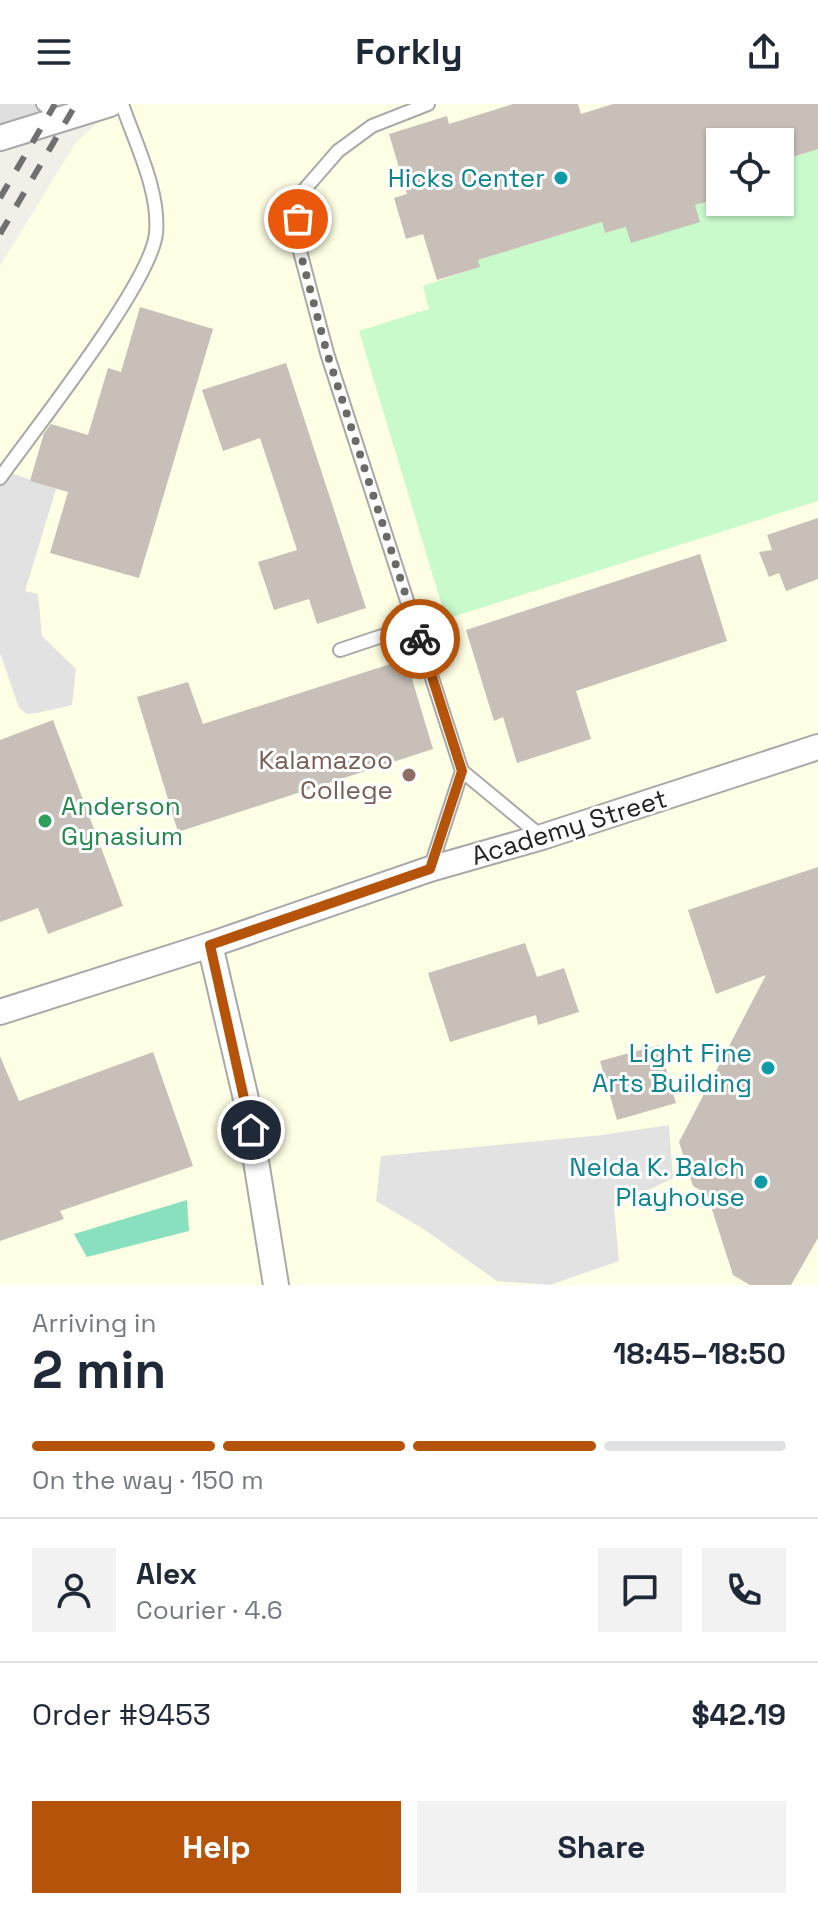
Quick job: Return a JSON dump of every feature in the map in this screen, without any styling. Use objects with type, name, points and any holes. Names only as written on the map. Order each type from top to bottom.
[{"type":"street","points":[[0,138],[51,112],[110,104]]},
{"type":"street","name":"Academy Street","points":[[0,1012],[210,945],[430,869],[542,837],[818,747]]},
{"type":"street","points":[[210,945],[246,1099],[276,1285]]},
{"type":"lane","points":[[0,478],[130,294],[153,251],[157,230],[152,198],[122,104]]},
{"type":"lane","points":[[428,104],[372,126],[338,151],[298,197],[297,240],[327,353],[462,771],[542,837]]},
{"type":"lane","points":[[340,650],[415,625]]},
{"type":"lane","points":[[430,869],[462,771]]},
{"type":"shaded area","points":[[0,104],[110,104],[0,138]]},
{"type":"shaded area","name":"Kalamazoo College","points":[[117,104],[818,104],[818,1285],[0,1285],[0,266],[75,144]]},
{"type":"shaded area","points":[[0,469],[56,489],[25,591],[38,594],[42,636],[76,669],[72,705],[37,713],[27,714],[19,708],[0,653]]},
{"type":"shaded area","points":[[669,1125],[673,1178],[614,1207],[619,1261],[550,1285],[497,1281],[425,1230],[376,1201],[381,1156],[602,1135]]},
{"type":"green space","points":[[818,149],[818,501],[446,619],[359,331],[429,309],[423,286],[479,267],[478,260],[602,222],[606,233],[626,227],[699,222],[695,205],[706,202],[706,216],[794,216],[794,157]]},
{"type":"green space","points":[[187,1200],[189,1231],[87,1257],[74,1234]]},
{"type":"building","name":"Hicks Center","points":[[513,104],[578,104],[581,114],[613,104],[818,104],[818,149],[794,157],[794,128],[706,128],[706,202],[695,205],[700,222],[631,243],[626,227],[605,233],[602,222],[478,260],[480,267],[437,280],[423,234],[406,239],[394,198],[407,194],[389,134],[447,116],[449,124]]},
{"type":"building","points":[[140,307],[213,329],[139,578],[50,553],[68,492],[30,481],[44,433],[51,424],[88,435],[108,368],[121,372]]},
{"type":"building","points":[[286,363],[366,608],[317,624],[309,599],[274,610],[258,562],[297,550],[260,438],[223,451],[202,390]]},
{"type":"building","points":[[818,518],[818,579],[786,591],[779,573],[769,577],[759,552],[772,550],[767,535]]},
{"type":"building","points":[[700,554],[727,641],[576,691],[591,739],[517,763],[503,717],[494,721],[466,630]]},
{"type":"building","points":[[406,659],[433,749],[178,832],[137,697],[188,682],[203,724]]},
{"type":"building","name":"Anderson Gynasium","points":[[53,720],[123,906],[48,934],[38,908],[0,922],[0,740]]},
{"type":"building","name":"Light Fine Arts Building","points":[[818,867],[818,1238],[791,1285],[750,1285],[733,1275],[707,1194],[693,1186],[679,1142],[766,975],[716,994],[688,910]]},
{"type":"building","points":[[525,943],[537,977],[564,968],[579,1012],[538,1025],[536,1015],[450,1042],[428,973]]},
{"type":"building","points":[[659,1045],[676,1103],[617,1120],[600,1061]]},
{"type":"building","points":[[153,1052],[193,1166],[60,1211],[64,1219],[0,1241],[0,1056],[19,1101]]},
{"type":"railway","points":[[0,198],[55,104]]},
{"type":"railway","points":[[0,234],[76,104]]},
{"type":"way so far","points":[[298,219],[297,240],[327,353],[420,639]]},
{"type":"place","name":"Hicks Center","points":[[561,178]]},
{"type":"place","name":"Kalamazoo College","points":[[409,775]]},
{"type":"place","name":"Anderson Gynasium","points":[[45,821]]},
{"type":"place","name":"Light Fine Arts Building","points":[[768,1068]]},
{"type":"place","name":"Nelda K. Balch Playhouse","points":[[761,1182]]},
{"type":"route","points":[[251,1130],[210,945],[430,869],[462,771],[420,639]]}]
